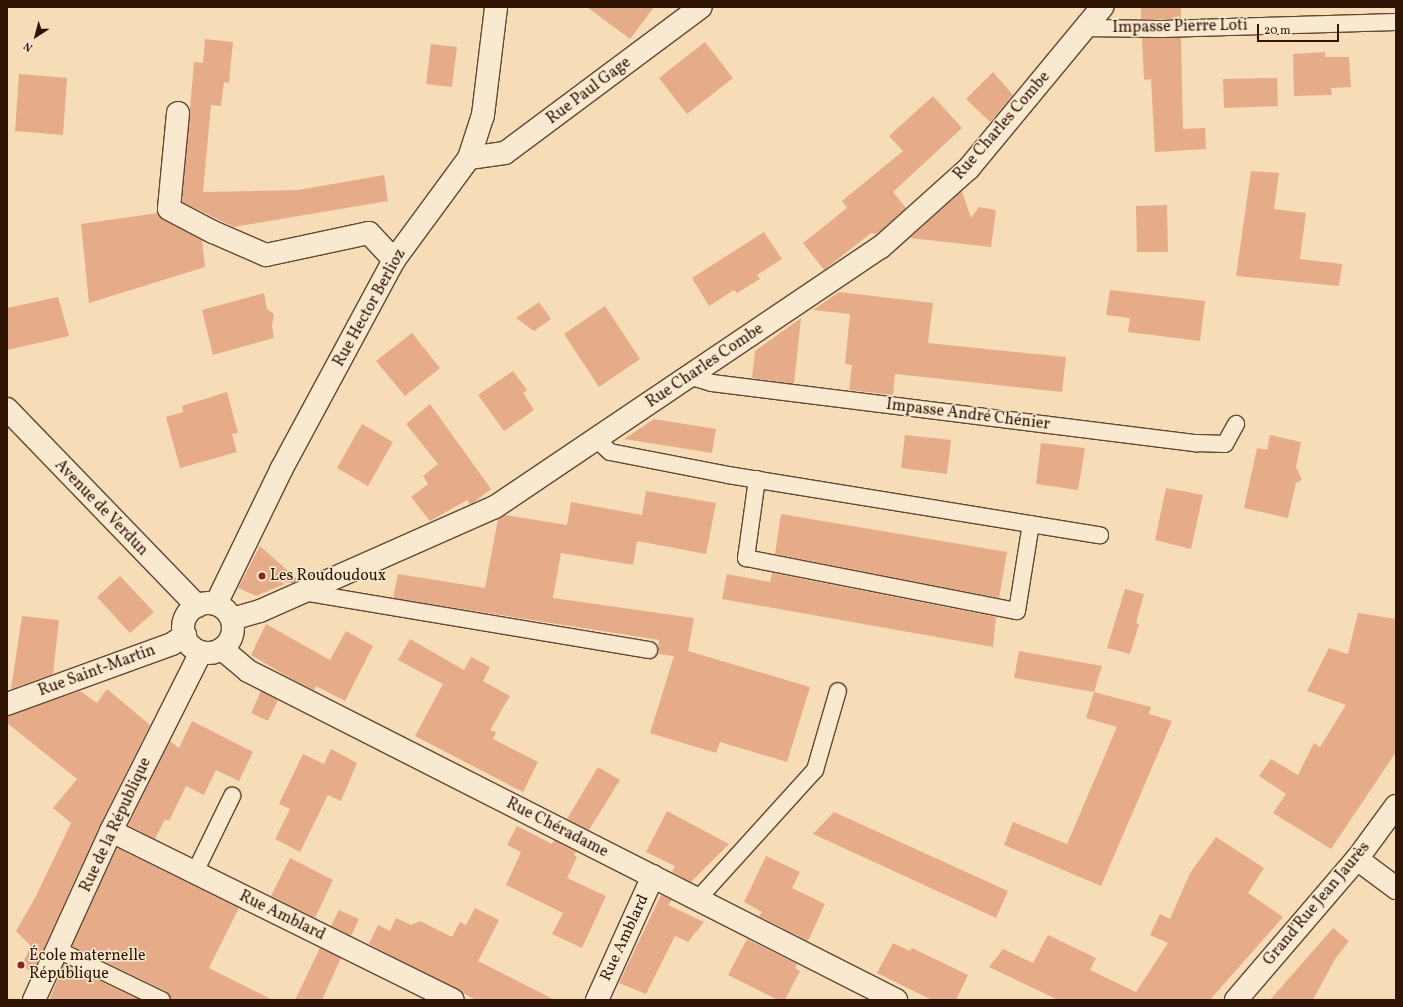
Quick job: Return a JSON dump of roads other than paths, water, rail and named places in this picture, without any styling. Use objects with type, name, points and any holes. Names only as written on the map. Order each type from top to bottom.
[{"type":"street","name":"Rue Hector Berlioz","points":[[206,605],[394,260],[469,158],[483,115],[496,7]]},
{"type":"street","name":"Rue Paul Gage","points":[[469,158],[504,153],[702,7]]},
{"type":"street","name":"Rue Charles Combe","points":[[232,619],[260,611],[495,507],[881,247],[970,168],[1102,7]]},
{"type":"street","points":[[178,113],[169,209],[213,232],[266,255],[369,233],[394,260]]},
{"type":"street","name":"Avenue de Verdun","points":[[7,409],[206,605]]},
{"type":"street","points":[[206,605],[225,610],[232,619],[233,630],[230,641],[211,650],[194,648],[185,635],[185,618],[206,605]]},
{"type":"street","name":"Rue Saint-Martin","points":[[7,704],[172,644],[185,635]]},
{"type":"street","name":"Rue de la République","points":[[34,1000],[111,831],[211,650]]},
{"type":"street","name":"Rue Chéradame","points":[[211,650],[248,671],[896,1000]]},
{"type":"street","name":"Grand'Rue Jean Jaurès","points":[[1236,1000],[1357,859],[1396,806]]},
{"type":"street","name":"Rue Amblard","points":[[111,831],[453,1000]]},
{"type":"street","points":[[1357,859],[1396,888]]},
{"type":"street","name":"Rue Amblard","points":[[597,1000],[653,876]]},
{"type":"lane","name":"Impasse Pierre Loti","points":[[1084,28],[1162,29],[1396,22]]},
{"type":"lane","name":"Impasse André Chénier","points":[[689,376],[712,383],[1197,443],[1225,444],[1236,424]]},
{"type":"lane","points":[[596,439],[610,452],[757,479],[1100,535]]},
{"type":"lane","points":[[757,479],[746,558],[1018,611],[1031,524]]},
{"type":"lane","points":[[302,592],[649,650]]},
{"type":"lane","points":[[698,899],[815,770],[838,691]]},
{"type":"lane","points":[[195,872],[232,796]]},
{"type":"lane","points":[[58,950],[162,1000]]},
{"type":"place","name":"Les Roudoudoux","points":[[262,576]]},
{"type":"place","name":"École maternelle République","points":[[21,965]]}]
